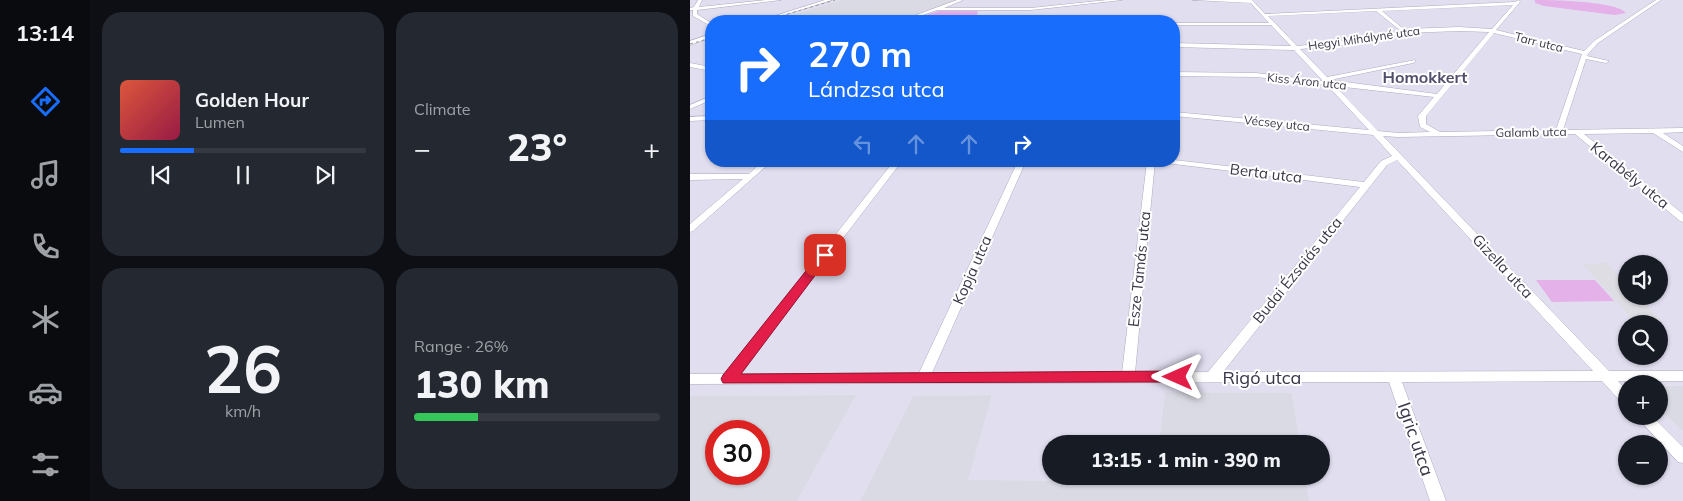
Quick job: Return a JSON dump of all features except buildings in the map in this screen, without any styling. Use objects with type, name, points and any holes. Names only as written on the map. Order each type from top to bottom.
[{"type":"street","points":[[692,9],[700,0]]},
{"type":"street","points":[[692,9],[779,0]]},
{"type":"street","points":[[780,15],[830,0]]},
{"type":"street","points":[[920,15],[961,0]]},
{"type":"street","points":[[937,9],[1031,10],[1088,1],[1120,0]]},
{"type":"street","points":[[1195,0],[1251,1]]},
{"type":"street","points":[[1440,0],[1451,6]]},
{"type":"street","points":[[1559,132],[1584,55],[1596,42],[1659,0]]},
{"type":"street","name":"Gizella utca","points":[[1251,1],[1379,134],[1401,153],[1618,390]]},
{"type":"street","points":[[1265,15],[1517,1]]},
{"type":"street","points":[[1422,132],[1422,116],[1517,1]]},
{"type":"street","points":[[692,9],[695,15],[705,21]]},
{"type":"street","points":[[1378,10],[1399,28],[1406,31]]},
{"type":"street","points":[[1180,24],[1273,24]]},
{"type":"street","name":"Hegyi Mihályné utca","points":[[1180,45],[1297,48],[1354,42],[1406,31],[1459,29],[1494,31]]},
{"type":"street","name":"Tarr utca","points":[[1494,31],[1606,61]]},
{"type":"street","points":[[690,43],[705,38]]},
{"type":"street","points":[[1329,81],[1413,61]]},
{"type":"street","points":[[690,65],[705,68]]},
{"type":"street","name":"Kiss Áron utca","points":[[1180,74],[1233,74],[1329,81],[1439,96]]},
{"type":"street","points":[[690,107],[705,101]]},
{"type":"street","name":"Vécsey utca","points":[[1180,115],[1379,134]]},
{"type":"street","points":[[1340,130],[1359,126],[1363,123],[1363,117]]},
{"type":"street","points":[[690,118],[705,118]]},
{"type":"street","points":[[1654,130],[1683,150]]},
{"type":"street","name":"Galamb utca","points":[[1379,134],[1683,130]]},
{"type":"street","name":"Budai Ézsaiás utca","points":[[1212,377],[1386,161],[1395,158],[1422,132]]},
{"type":"street","name":"Karabély utca","points":[[1577,132],[1683,219]]},
{"type":"street","name":"Budai Ézsaiás utca","points":[[1384,164],[1396,162],[1401,153]]},
{"type":"street","name":"Berta utca","points":[[1180,163],[1366,185]]},
{"type":"street","points":[[690,229],[762,167]]},
{"type":"street","points":[[728,379],[893,167]]},
{"type":"street","name":"Kopja utca","points":[[923,378],[1019,167]]},
{"type":"street","name":"Esze Tamás utca","points":[[1128,377],[1149,167]]},
{"type":"street","points":[[690,177],[752,176]]},
{"type":"street","name":"Rigó utca","points":[[690,379],[1128,377],[1607,378],[1683,376]]},
{"type":"street","name":"Igric utca","points":[[1394,377],[1438,501]]},
{"type":"street","points":[[1652,425],[1683,457]]},
{"type":"shaded area","points":[[690,0],[841,0],[791,15],[705,15],[705,167],[1180,167],[1180,15],[913,15],[957,0],[1683,0],[1683,386],[1668,385],[1668,375],[1618,375],[1618,425],[1668,425],[1668,417],[1683,431],[1683,501],[1309,501],[1306,485],[1330,485],[1330,435],[1299,435],[1292,393],[1165,392],[1160,435],[1042,435],[1042,480],[967,480],[992,395],[913,396],[860,501],[797,501],[855,395],[690,396]]},
{"type":"shaded area","points":[[841,0],[957,0],[913,15],[791,15]]},
{"type":"shaded area","points":[[1535,0],[1597,4],[1620,9],[1626,13],[1615,15],[1544,6],[1535,3]]},
{"type":"shaded area","points":[[939,11],[978,11],[977,15],[927,15]]},
{"type":"shaded area","points":[[1607,263],[1618,275],[1618,303],[1583,264]]},
{"type":"shaded area","points":[[1536,280],[1595,280],[1614,301],[1552,302]]},
{"type":"shaded area","points":[[1620,305],[1646,305],[1655,315],[1629,315]]},
{"type":"shaded area","points":[[1668,386],[1683,386],[1683,431],[1668,417]]},
{"type":"shaded area","points":[[1165,392],[1292,393],[1299,435],[1160,435]]},
{"type":"shaded area","points":[[856,395],[797,501],[690,501],[690,396]]},
{"type":"shaded area","points":[[992,395],[968,480],[1042,480],[1042,485],[1306,485],[1309,501],[860,501],[913,396]]},
{"type":"railway","points":[[784,15],[835,0]]},
{"type":"railway","points":[[690,44],[705,40]]},
{"type":"district","name":"Homokkert","points":[[1425,77]]},
{"type":"route","points":[[825,255],[728,379],[1178,377]]}]
